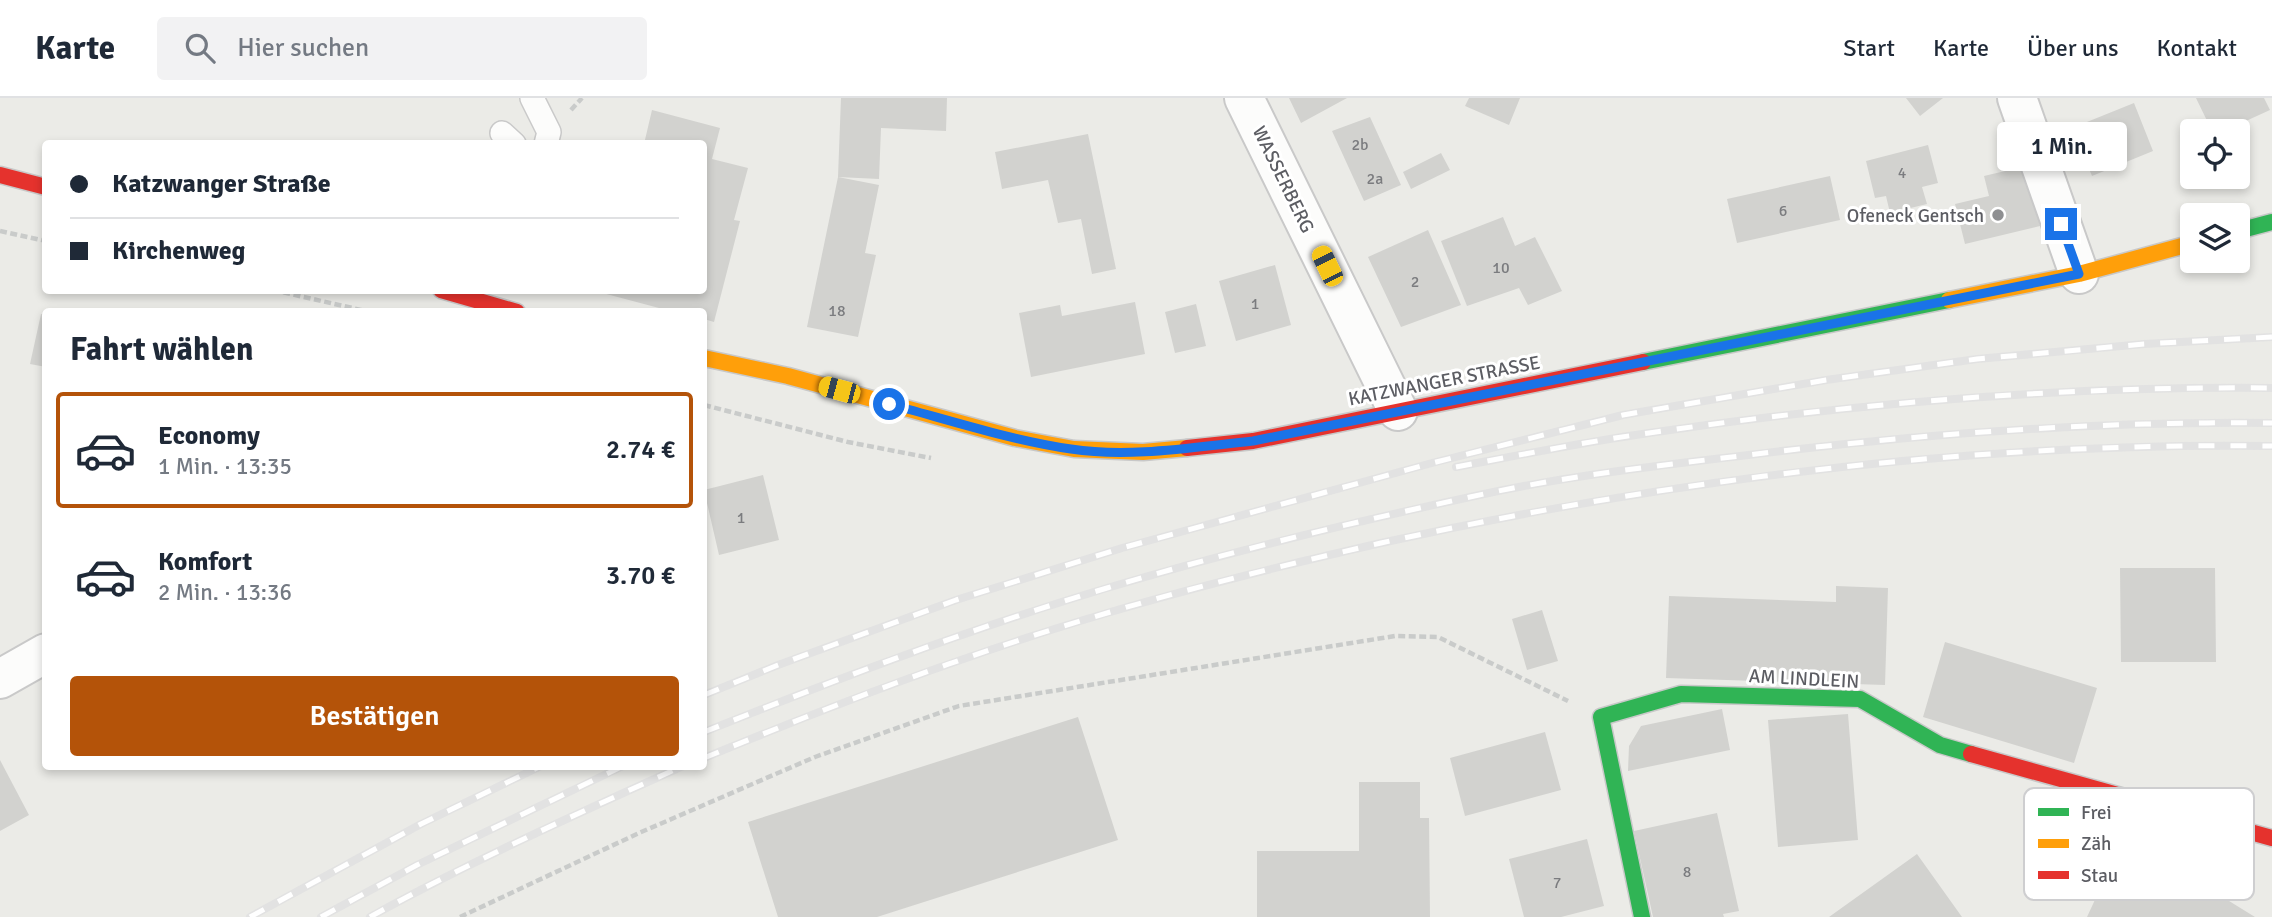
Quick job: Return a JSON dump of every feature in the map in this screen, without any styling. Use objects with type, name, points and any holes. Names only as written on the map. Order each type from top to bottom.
[{"type":"main road","points":[[0,175],[42,186]]},
{"type":"main road","points":[[2250,228],[2272,222]]},
{"type":"main road","name":"KATZWANGER STRASSE","points":[[707,359],[788,376],[1015,438],[1074,449],[1143,452],[1253,441],[2079,274],[2180,247]]},
{"type":"main road","points":[[456,294],[492,304]]},
{"type":"main road","name":"AM LINDLEIN","points":[[1601,717],[1681,694],[1860,699],[1940,745],[2094,788]]},
{"type":"main road","points":[[1601,717],[1642,917]]},
{"type":"main road","name":"AM LINDLEIN","points":[[2254,833],[2272,838]]},
{"type":"street","name":"WASSERBERG","points":[[1244,98],[1398,411]]},
{"type":"street","points":[[2017,98],[2079,274]]},
{"type":"street","points":[[0,680],[42,655]]},
{"type":"lane","points":[[532,98],[549,132],[547,140]]},
{"type":"path","points":[[0,231],[42,240]]},
{"type":"path","points":[[291,294],[352,308]]},
{"type":"path","points":[[460,917],[639,834],[815,757],[959,706],[1395,636],[1416,636],[1438,637],[1601,717]]},
{"type":"building","points":[[841,98],[947,98],[946,131],[881,128],[879,179],[838,177]]},
{"type":"building","points":[[1289,98],[1347,98],[1301,123]]},
{"type":"building","points":[[1469,98],[1520,98],[1509,125],[1465,106]]},
{"type":"building","points":[[1906,98],[1943,98],[1920,116]]},
{"type":"building","points":[[2196,98],[2264,98],[2270,110],[2250,119],[2206,119]]},
{"type":"building","points":[[2134,103],[2153,151],[2092,176],[2072,128]]},
{"type":"building","points":[[652,110],[720,128],[712,159],[748,168],[734,220],[740,221],[714,322],[707,320],[707,308],[659,308],[606,294],[707,294],[707,140],[645,140]]},
{"type":"building","points":[[1370,117],[1401,185],[1364,201],[1332,131]]},
{"type":"building","points":[[1088,134],[1116,269],[1092,274],[1081,219],[1058,223],[1048,180],[1002,189],[995,152]]},
{"type":"building","points":[[1928,145],[1938,183],[1922,187],[1927,204],[1890,213],[1886,196],[1875,198],[1866,161]]},
{"type":"building","points":[[1441,153],[1450,170],[1411,189],[1403,172]]},
{"type":"building","name":"Ofeneck Gentsch","points":[[2026,166],[2040,226],[1965,244],[1955,204],[1989,196],[1984,176]]},
{"type":"building","points":[[1830,176],[1840,220],[1737,243],[1727,199]]},
{"type":"building","points":[[838,177],[879,185],[865,253],[876,255],[858,337],[807,327]]},
{"type":"building","points":[[1503,217],[1515,246],[1535,237],[1562,291],[1528,305],[1519,288],[1467,306],[1441,241]]},
{"type":"building","points":[[1428,230],[1461,305],[1401,327],[1368,257]]},
{"type":"building","points":[[1275,265],[1291,325],[1236,341],[1219,281]]},
{"type":"building","points":[[1135,302],[1145,354],[1031,377],[1019,313],[1060,305],[1062,316]]},
{"type":"building","points":[[1196,304],[1206,346],[1175,353],[1165,312]]},
{"type":"building","points":[[41,314],[42,314],[42,366],[30,364]]},
{"type":"building","points":[[763,475],[779,540],[719,555],[707,503],[707,489]]},
{"type":"building","points":[[2120,568],[2215,568],[2216,662],[2121,662]]},
{"type":"building","points":[[1836,586],[1888,588],[1885,685],[1666,678],[1669,596],[1836,602]]},
{"type":"building","points":[[1542,610],[1558,661],[1527,670],[1512,619]]},
{"type":"building","points":[[1945,642],[2097,688],[2074,763],[1923,717]]},
{"type":"building","points":[[1722,709],[1730,750],[1628,771],[1629,746],[1641,726]]},
{"type":"building","points":[[1848,714],[1858,840],[1778,847],[1768,720]]},
{"type":"building","points":[[1078,717],[1118,840],[877,917],[778,917],[748,822]]},
{"type":"building","points":[[1545,732],[1561,790],[1465,816],[1450,758]]},
{"type":"building","points":[[0,760],[29,815],[0,831]]},
{"type":"building","points":[[1359,782],[1420,782],[1420,818],[1429,818],[1430,917],[1257,917],[1257,851],[1359,851]]},
{"type":"building","points":[[1717,813],[1739,911],[1723,914],[1724,917],[1653,917],[1634,831]]},
{"type":"building","points":[[1587,839],[1604,906],[1561,917],[1524,917],[1509,859]]},
{"type":"building","points":[[1917,854],[1962,917],[1829,917]]},
{"type":"building","points":[[2095,900],[2227,900],[2255,917],[2087,917]]},
{"type":"railway","points":[[707,694],[956,600],[1122,548],[1432,463],[1623,415],[1826,380],[1977,359],[2144,344],[2272,337]]},
{"type":"railway","points":[[1456,467],[1649,433],[1882,405],[2038,393],[2272,388]]},
{"type":"railway","points":[[707,731],[904,656],[1107,588],[1295,537],[1516,488],[1676,464],[1939,435],[2139,424],[2272,423]]},
{"type":"railway","points":[[707,757],[903,680],[1107,613],[1278,567],[1491,520],[1712,483],[1936,458],[2048,450],[2272,446]]},
{"type":"railway","points":[[250,917],[421,824],[533,770]]},
{"type":"railway","points":[[321,917],[417,865],[615,770]]},
{"type":"railway","points":[[370,917],[485,857],[674,770]]},
{"type":"traffic: fast","points":[[2250,228],[2272,222]]},
{"type":"traffic: fast","points":[[1643,362],[1949,300]]},
{"type":"traffic: fast","points":[[1642,917],[1601,717],[1681,694],[1860,699],[1940,745],[1971,754]]},
{"type":"traffic: slow","points":[[1949,300],[2079,274],[2180,247]]},
{"type":"traffic: slow","points":[[707,359],[788,376],[1015,438],[1074,449],[1143,452],[1187,448]]},
{"type":"traffic: jam","points":[[0,175],[42,186]]},
{"type":"traffic: jam","points":[[455,294],[503,308]]},
{"type":"traffic: jam","points":[[1187,448],[1253,441],[1643,362]]},
{"type":"traffic: jam","points":[[1971,754],[2093,788]]},
{"type":"traffic: jam","points":[[2254,833],[2272,838]]},
{"type":"place","name":"Ofeneck Gentsch","points":[[1998,215]]},
{"type":"route","points":[[889,404],[1015,438],[1074,449],[1143,452],[1253,441],[2079,274],[2061,224]]}]
